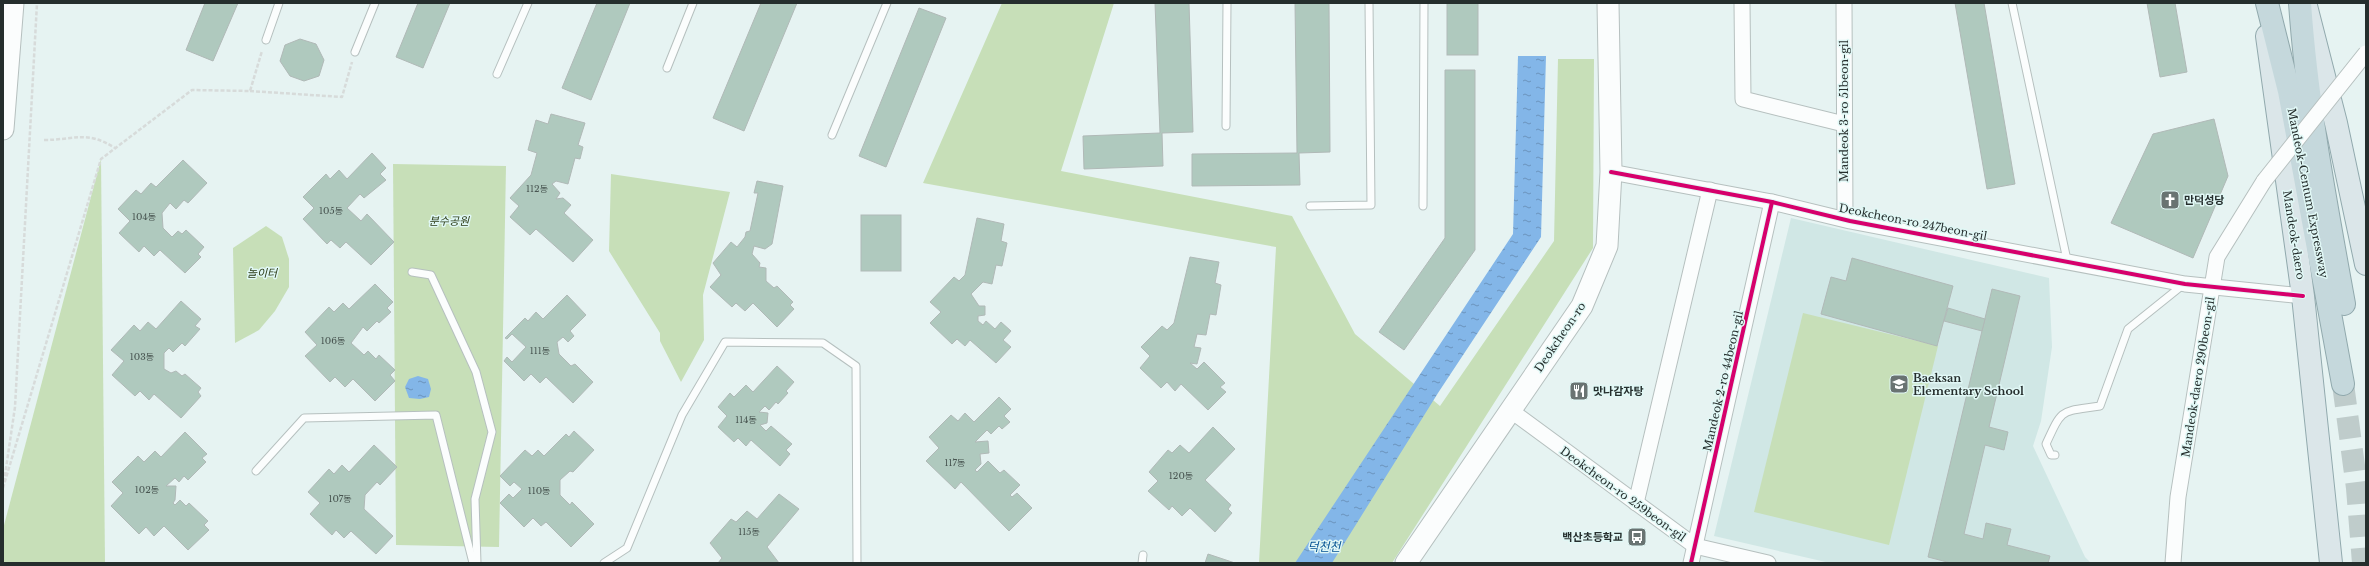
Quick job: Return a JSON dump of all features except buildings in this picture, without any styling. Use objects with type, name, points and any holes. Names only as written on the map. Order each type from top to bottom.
[{"type":"highway","name":"Mandeok-Centum Expressway","points":[[2267,3],[2288,91],[2350,384],[2315,145],[2303,46],[2300,3]]},
{"type":"main road","points":[[3,129],[13,3]]},
{"type":"main road","name":"Deokcheon-ro","points":[[1406,563],[1582,306],[1607,246],[1611,172],[1608,3]]},
{"type":"main road","name":"Mandeok-daero","points":[[2263,3],[2303,296],[2331,563]]},
{"type":"main road","points":[[2305,3],[2336,123],[2366,264]]},
{"type":"street","points":[[1742,3],[1743,99],[1844,124]]},
{"type":"street","name":"Mandeok 3-ro 51beon-gil","points":[[1844,3],[1845,219]]},
{"type":"street","name":"Mandeok-daero 290beon-gil","points":[[2173,563],[2178,497],[2217,257],[2264,181],[2366,54]]},
{"type":"street","name":"Deokcheon-ro 247beon-gil","points":[[1611,172],[1772,202],[1845,219],[2067,260],[2184,284],[2303,296]]},
{"type":"street","points":[[1636,503],[1710,190]]},
{"type":"street","name":"Mandeok 2-ro 44beon-gil","points":[[1691,563],[1772,202]]},
{"type":"street","name":"Deokcheon-ro 259beon-gil","points":[[1510,410],[1695,546],[1768,563]]},
{"type":"lane","points":[[266,40],[279,3]]},
{"type":"lane","points":[[355,52],[375,3]]},
{"type":"lane","points":[[498,74],[528,3]]},
{"type":"lane","points":[[667,68],[694,3]]},
{"type":"lane","points":[[832,135],[887,3]]},
{"type":"lane","points":[[1226,126],[1227,3]]},
{"type":"lane","points":[[1310,206],[1370,205],[1369,3]]},
{"type":"lane","points":[[1423,206],[1424,3]]},
{"type":"lane","points":[[2012,3],[2067,260]]},
{"type":"lane","points":[[412,272],[431,275],[445,302],[476,372],[492,432],[475,499],[476,563]]},
{"type":"lane","points":[[2056,455],[2051,455],[2046,444],[2058,418],[2065,411],[2100,406],[2128,329],[2184,284]]},
{"type":"lane","points":[[604,563],[627,548],[682,415],[725,342],[732,342],[823,343],[856,366],[857,563]]},
{"type":"lane","points":[[256,471],[304,418],[436,415],[473,563]]},
{"type":"lane","points":[[1142,563],[1143,555]]},
{"type":"path","points":[[3,487],[15,407],[37,3]]},
{"type":"path","points":[[250,91],[266,40]]},
{"type":"path","points":[[3,487],[101,159],[192,90],[250,91],[342,97],[355,52]]},
{"type":"path","points":[[44,140],[64,140],[81,136],[101,139],[115,148]]},
{"type":"shaded area","name":"Baeksan Elementary School","points":[[1791,218],[2049,278],[2052,347],[2041,421],[2033,446],[2085,557],[2091,563],[1830,563],[1714,536]]},
{"type":"green space","points":[[1002,3],[1114,3],[1061,171],[1292,216],[1355,334],[1440,406],[1554,241],[1558,59],[1594,59],[1593,248],[1392,563],[1259,563],[1276,247],[923,183]]},
{"type":"green space","points":[[101,159],[105,563],[3,563],[3,529]]},
{"type":"green space","name":"분수공원","points":[[393,164],[506,166],[499,547],[396,545]]},
{"type":"green space","points":[[611,174],[730,192],[703,295],[704,340],[681,382],[660,341],[660,333],[609,251]]},
{"type":"green space","name":"놀이터","points":[[266,226],[282,237],[289,259],[289,287],[275,311],[259,330],[235,343],[233,248]]},
{"type":"green space","points":[[1803,313],[1938,346],[1889,545],[1754,512]]},
{"type":"water","name":"덕천천","points":[[1518,56],[1546,56],[1541,237],[1438,393],[1332,563],[1295,563],[1513,234]]},
{"type":"water","points":[[418,376],[428,379],[431,389],[429,397],[420,399],[409,398],[405,387],[409,379]]},
{"type":"tunnel","points":[[2343,384],[2357,488],[2363,563]]},
{"type":"cycle path","points":[[1611,172],[1772,202],[1850,221],[2185,284],[2303,296]]},
{"type":"cycle path","points":[[1691,563],[1772,202]]},
{"type":"place","name":"만덕성당","points":[[2170,200]]},
{"type":"place","name":"Baeksan Elementary School","points":[[1899,384]]},
{"type":"place","name":"맛나감자탕","points":[[1579,391]]},
{"type":"place","name":"백산초등학교","points":[[1637,537]]}]
